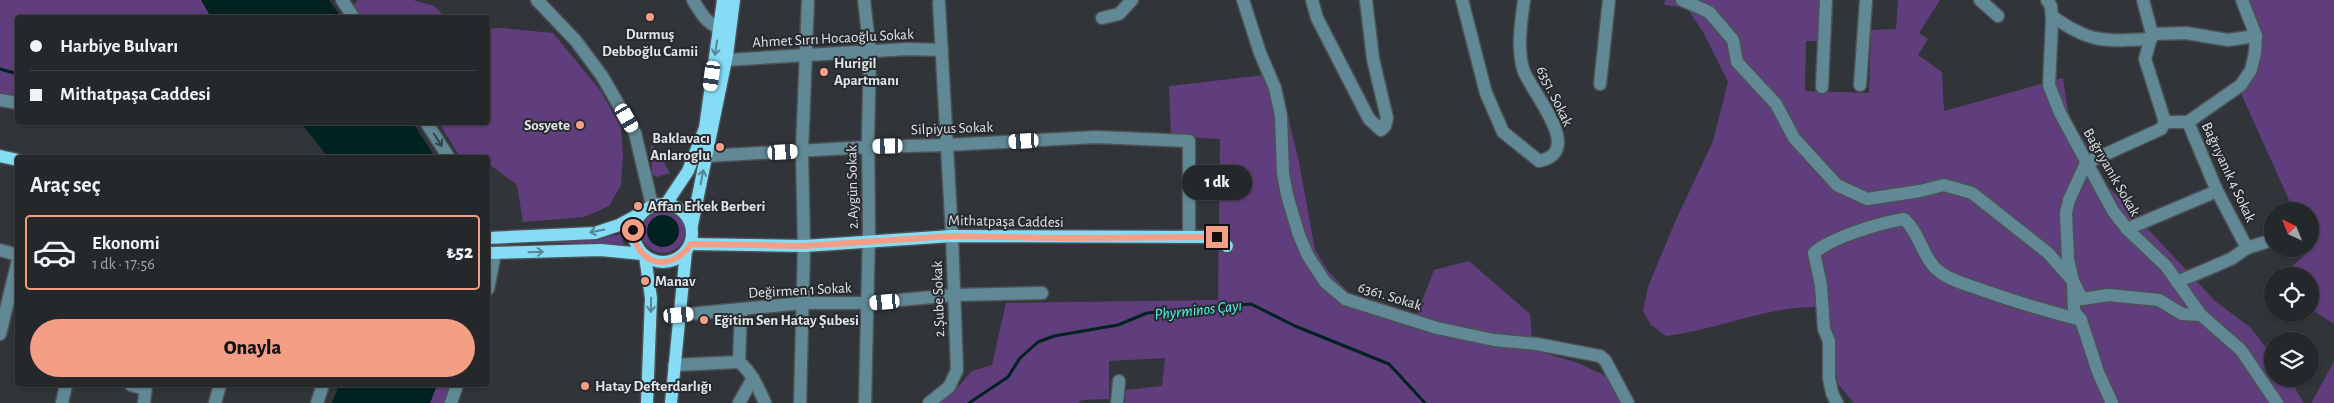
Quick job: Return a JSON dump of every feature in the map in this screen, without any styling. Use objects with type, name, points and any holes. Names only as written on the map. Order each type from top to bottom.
[{"type":"main road","points":[[671,403],[679,315],[688,248],[694,235],[692,225],[726,60],[723,0]]},
{"type":"main road","points":[[666,204],[688,171],[705,128],[724,30],[734,0]]},
{"type":"main road","points":[[0,156],[15,159]]},
{"type":"main road","points":[[490,238],[595,232],[619,225],[652,205],[666,204],[682,211],[692,225]]},
{"type":"main road","points":[[641,212],[635,221],[633,230],[634,240],[643,255],[651,298],[647,403]]},
{"type":"main road","name":"Mithatpaşa Caddesi","points":[[688,248],[804,246],[952,236],[1217,237],[1227,246]]},
{"type":"main road","points":[[491,253],[601,250],[643,255],[661,262],[670,261],[688,248]]},
{"type":"street","points":[[693,0],[706,21],[724,30]]},
{"type":"street","points":[[800,403],[804,246],[802,151],[808,0]]},
{"type":"street","name":"2.Aygün Sokak","points":[[864,0],[870,52],[868,303],[865,403]]},
{"type":"street","points":[[1102,18],[1119,14],[1132,0]]},
{"type":"street","name":"6361. Sokak","points":[[1243,0],[1260,53],[1275,88],[1281,116],[1283,173],[1290,203],[1308,256],[1325,282],[1345,300],[1437,328],[1494,340],[1537,344],[1600,356],[1605,360],[1628,403]]},
{"type":"street","points":[[1312,0],[1317,18],[1369,119],[1381,130],[1386,126],[1387,118],[1372,59],[1366,0]]},
{"type":"street","name":"6351. Sokak","points":[[1462,0],[1486,93],[1502,132],[1539,161],[1547,160],[1554,154],[1558,140],[1553,121],[1524,70],[1520,53],[1520,30],[1524,0]]},
{"type":"street","points":[[1600,84],[1610,0]]},
{"type":"street","points":[[1682,0],[1709,12],[1733,40],[1737,62],[1776,104],[1794,138],[1837,185],[1867,199],[1920,191],[1944,185],[1972,193],[2048,253],[2073,281],[2082,299],[2108,295],[2158,300],[2182,314],[2201,315]]},
{"type":"street","points":[[1822,87],[1826,0]]},
{"type":"street","points":[[1860,85],[1866,0]]},
{"type":"street","points":[[1980,0],[1998,16]]},
{"type":"street","name":"Bağrıyanık Sokak","points":[[2047,0],[2051,6],[2052,16],[2049,85],[2060,113],[2113,211],[2127,230],[2166,266],[2201,315],[2241,350],[2277,403]]},
{"type":"street","points":[[2112,403],[2098,372],[2081,320],[2074,311],[2073,281],[2068,259],[2066,213],[2069,200],[2086,162],[2161,129],[2165,122],[2145,59],[2152,36],[2143,0]]},
{"type":"street","points":[[2165,122],[2188,122],[2241,85],[2250,70],[2256,53],[2256,36],[2242,0]]},
{"type":"street","points":[[542,2],[576,41],[602,76],[635,132],[652,205]]},
{"type":"street","points":[[344,3],[352,15]]},
{"type":"street","name":"2.Şube Sokak","points":[[929,403],[949,387],[957,370],[952,236],[939,3]]},
{"type":"street","points":[[2052,16],[2081,34],[2102,41],[2186,33],[2228,40],[2256,36]]},
{"type":"street","name":"Ahmet Sırrı Hocaoğlu Sokak","points":[[726,60],[942,50]]},
{"type":"street","points":[[0,100],[15,102]]},
{"type":"street","name":"Bağrıyanık 4 Sokak","points":[[2188,122],[2217,192],[2247,248]]},
{"type":"street","points":[[428,125],[447,155]]},
{"type":"street","name":"Silpiyus Sokak","points":[[706,156],[1096,137],[1189,141],[1190,237]]},
{"type":"street","points":[[2127,230],[2217,192]]},
{"type":"street","points":[[1837,403],[1832,393],[1829,378],[1829,341],[1824,329],[1821,285],[1814,253],[1819,248],[1856,232],[1887,222],[1904,219],[1912,226],[1929,262],[1941,273],[1959,282],[2036,308],[2081,320]]},
{"type":"street","points":[[2177,282],[2230,259],[2247,248],[2264,243]]},
{"type":"street","points":[[0,250],[15,253]]},
{"type":"street","points":[[0,334],[7,316],[15,275]]},
{"type":"street","name":"Değirmen 1 Sokak","points":[[679,315],[803,303],[868,303],[954,295],[1042,292]]},
{"type":"street","points":[[741,309],[739,362],[753,378],[765,403]]},
{"type":"street","points":[[674,365],[739,362]]},
{"type":"street","points":[[739,403],[753,378]]},
{"type":"street","points":[[1117,403],[1119,381]]},
{"type":"street","points":[[62,403],[66,387]]},
{"type":"street","points":[[144,403],[145,387]]},
{"type":"street","points":[[215,403],[219,387]]},
{"type":"street","points":[[317,403],[323,387]]},
{"type":"street","points":[[451,403],[456,387]]},
{"type":"shaded area","points":[[0,0],[201,0],[210,15],[15,15],[15,97],[0,94]]},
{"type":"shaded area","points":[[201,0],[329,0],[340,15],[210,15]]},
{"type":"shaded area","points":[[358,0],[413,0],[434,6],[443,15],[360,15],[353,6]]},
{"type":"shaded area","points":[[1665,0],[1830,0],[1831,41],[1806,41],[1805,91],[1869,93],[1871,30],[1896,29],[1898,0],[1940,0],[1919,33],[1928,39],[1918,55],[1942,72],[1944,111],[2063,78],[2069,118],[2099,164],[2093,170],[2215,301],[2251,328],[2264,345],[2264,387],[2294,387],[2304,403],[1854,403],[1838,384],[1827,318],[1815,307],[1777,311],[1704,329],[1666,336],[1651,325],[1643,311],[1648,287],[1675,222],[1713,141],[1728,82],[1703,32],[1687,8],[1664,5]]},
{"type":"shaded area","points":[[2247,0],[2334,0],[2334,324],[2319,315],[2319,267],[2292,267],[2301,258],[2319,258],[2319,202],[2290,202],[2240,91],[2256,63]]},
{"type":"shaded area","points":[[501,28],[553,33],[600,90],[621,126],[623,156],[621,185],[609,206],[584,217],[523,222],[517,185],[490,166],[490,155],[459,155],[440,125],[490,125],[490,29]]},
{"type":"shaded area","points":[[1265,75],[1278,76],[1299,162],[1315,250],[1328,271],[1349,293],[1377,307],[1416,317],[1434,270],[1469,261],[1530,314],[1532,340],[1541,352],[1578,363],[1610,378],[1622,403],[1125,403],[1126,390],[1162,386],[1165,358],[1109,361],[1109,399],[1082,400],[1078,403],[938,403],[959,386],[972,371],[992,365],[1006,303],[1218,300],[1220,139],[1171,136],[1169,86]]},
{"type":"shaded area","points":[[303,125],[414,125],[434,155],[326,155]]},
{"type":"shaded area","points":[[651,145],[656,149],[670,173],[657,177],[652,174]]},
{"type":"shaded area","points":[[667,209],[679,215],[684,222],[684,240],[679,247],[672,252],[659,253],[651,250],[644,243],[641,227],[644,219],[651,212]]},
{"type":"shaded area","points":[[663,215],[674,220],[679,231],[674,242],[663,247],[652,242],[647,231],[652,220]]},
{"type":"shaded area","points":[[621,234],[624,245],[596,243],[490,243],[594,239]]},
{"type":"shaded area","points":[[2334,361],[2334,403],[2312,403],[2313,400]]},
{"type":"shaded area","points":[[338,387],[436,387],[430,403],[332,403]]},
{"type":"shaded area","points":[[436,387],[458,387],[452,403],[430,403]]},
{"type":"waterway","points":[[0,69],[15,73]]},
{"type":"waterway","name":"Phyrminos Çayı","points":[[969,403],[1008,377],[1020,358],[1038,342],[1054,336],[1118,325],[1147,313],[1251,304],[1295,326],[1389,364],[1425,403]]},
{"type":"place","name":"Durmuş Debboğlu Camii","points":[[650,17]]},
{"type":"place","name":"Hurigil Apartmanı","points":[[824,72]]},
{"type":"place","name":"Sosyete","points":[[580,125]]},
{"type":"place","name":"Baklavacı Anlaroglu","points":[[720,147]]},
{"type":"place","name":"Affan Erkek Berberi","points":[[638,206]]},
{"type":"place","name":"Manav","points":[[645,281]]},
{"type":"place","name":"Eğitim Sen Hatay Şubesi","points":[[704,320]]},
{"type":"place","name":"Hatay Defterdarlığı","points":[[585,386]]},
{"type":"route","points":[[633,230],[634,240],[644,256],[652,261],[661,262],[670,261],[678,257],[686,252],[691,244],[804,246],[952,236],[1062,238],[1217,237]]}]
